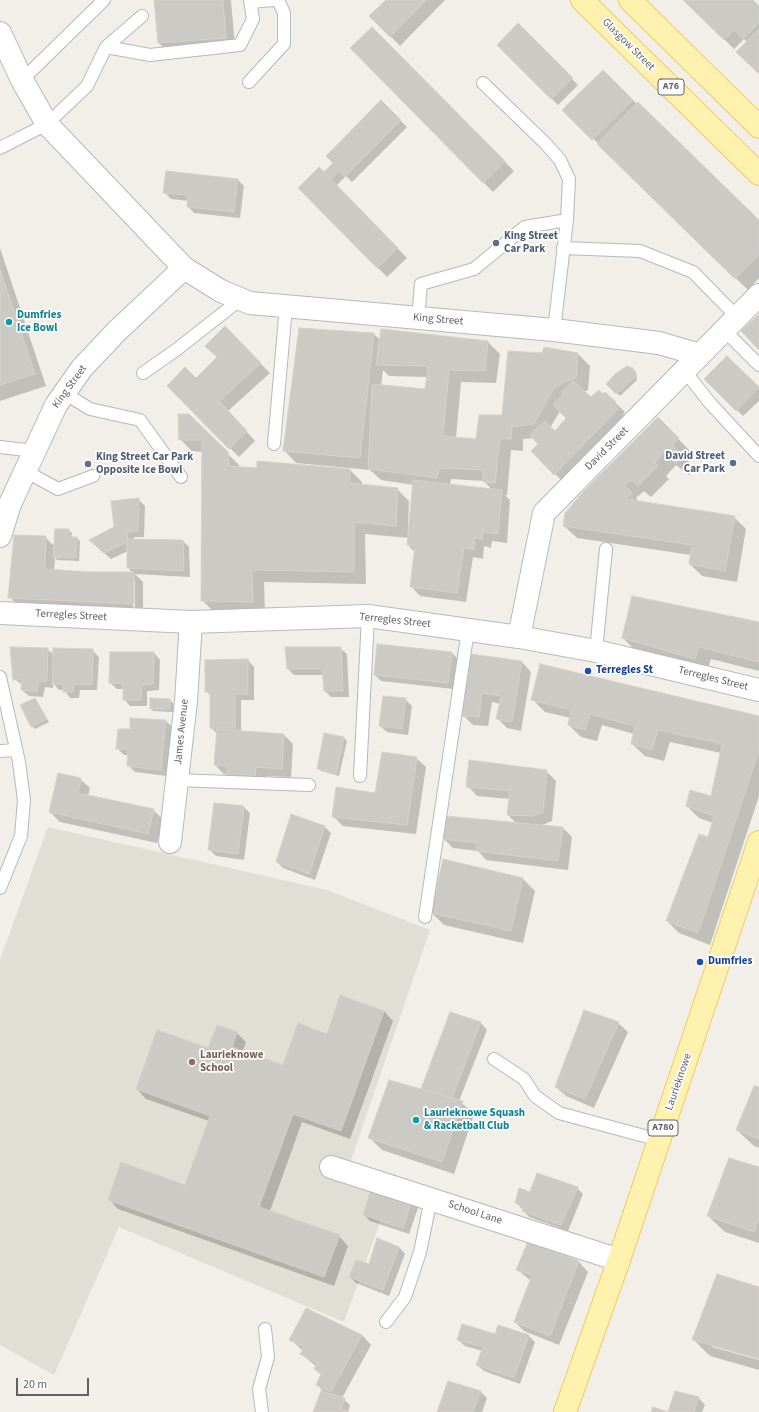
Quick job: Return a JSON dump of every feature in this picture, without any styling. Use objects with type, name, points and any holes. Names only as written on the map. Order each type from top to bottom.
[{"type":"main road","name":"Glasgow Street","points":[[582,0],[759,174]]},
{"type":"main road","points":[[630,0],[759,127]]},
{"type":"main road","name":"Laurieknowe","points":[[565,1412],[619,1260],[759,842]]},
{"type":"street","name":"King Street","points":[[0,33],[22,80],[47,124],[184,268],[221,291],[250,303],[554,330],[659,343],[700,355]]},
{"type":"street","name":"King Street","points":[[0,536],[10,504],[56,405],[64,393],[82,368],[117,331],[184,268]]},
{"type":"street","name":"David Street","points":[[519,637],[544,513],[759,295]]},
{"type":"street","name":"Terregles Street","points":[[0,613],[191,622],[368,616],[519,637],[596,651],[759,690]]},
{"type":"street","name":"James Avenue","points":[[170,842],[186,701],[191,622]]},
{"type":"street","name":"School Lane","points":[[331,1167],[619,1260]]},
{"type":"lane","points":[[22,80],[104,0]]},
{"type":"lane","points":[[106,47],[150,55],[240,45],[253,19],[251,1],[273,0]]},
{"type":"lane","points":[[249,82],[284,44],[284,13],[278,0]]},
{"type":"lane","points":[[0,148],[47,124],[87,86],[106,47],[142,16]]},
{"type":"lane","points":[[483,83],[546,144],[560,160],[569,179],[567,220],[554,330]]},
{"type":"lane","points":[[418,319],[421,284],[474,269],[525,227],[567,220]]},
{"type":"lane","points":[[563,248],[640,251],[693,272],[731,323],[759,365]]},
{"type":"lane","points":[[143,373],[176,350],[241,300]]},
{"type":"lane","points":[[274,444],[286,306]]},
{"type":"lane","points":[[684,370],[710,403],[759,456]]},
{"type":"lane","points":[[64,393],[90,408],[140,420],[181,477]]},
{"type":"lane","points":[[0,447],[34,451]]},
{"type":"lane","points":[[25,471],[58,489],[94,476]]},
{"type":"lane","points":[[596,651],[606,549]]},
{"type":"lane","points":[[360,776],[368,616]]},
{"type":"lane","points":[[425,917],[468,630]]},
{"type":"lane","points":[[0,677],[16,750],[24,800],[21,836],[0,888]]},
{"type":"lane","points":[[0,751],[16,750]]},
{"type":"lane","points":[[177,780],[309,785]]},
{"type":"lane","points":[[494,1060],[524,1079],[535,1096],[559,1113],[659,1140]]},
{"type":"lane","points":[[386,1322],[405,1297],[420,1252],[431,1199]]},
{"type":"lane","points":[[262,1412],[259,1389],[268,1357],[265,1329]]},
{"type":"shaded area","name":"Laurieknowe School","points":[[48,827],[327,890],[430,930],[350,1163],[397,1175],[344,1322],[119,1227],[54,1375],[0,1345],[0,960]]},
{"type":"building","points":[[154,0],[223,0],[226,38],[158,43]]},
{"type":"building","points":[[386,0],[426,0],[390,37],[369,16]]},
{"type":"building","points":[[683,0],[753,0],[759,6],[759,23],[743,39],[734,30],[724,40]]},
{"type":"building","points":[[518,23],[573,78],[551,99],[497,45]]},
{"type":"building","points":[[372,27],[505,161],[483,183],[350,48]]},
{"type":"building","points":[[759,29],[759,74],[736,52]]},
{"type":"building","points":[[603,70],[633,100],[592,140],[562,110]]},
{"type":"building","points":[[381,100],[401,120],[345,177],[339,171],[331,179],[324,172],[333,163],[326,156]]},
{"type":"building","points":[[638,102],[759,220],[759,254],[735,279],[597,144]]},
{"type":"building","points":[[319,167],[398,248],[377,268],[298,188]]},
{"type":"building","points":[[166,171],[238,179],[234,212],[187,207],[188,195],[163,193]]},
{"type":"building","name":"Dumfries Ice Bowl","points":[[0,270],[35,374],[0,385]]},
{"type":"building","points":[[759,314],[759,350],[741,331]]},
{"type":"building","points":[[225,326],[261,363],[219,401],[247,431],[229,449],[167,386],[185,367],[196,378],[217,357],[205,346]]},
{"type":"building","points":[[299,328],[374,333],[360,458],[283,451]]},
{"type":"building","points":[[381,329],[488,341],[485,371],[449,370],[443,436],[476,439],[479,415],[502,415],[508,351],[542,353],[544,347],[578,353],[576,378],[554,388],[534,424],[512,427],[511,439],[500,439],[495,483],[483,482],[483,470],[439,468],[437,478],[368,469],[372,384],[425,389],[428,366],[376,365]]},
{"type":"building","points":[[727,356],[759,387],[736,411],[704,379]]},
{"type":"building","points":[[627,366],[633,368],[635,377],[616,394],[606,384],[615,374]]},
{"type":"building","points":[[573,381],[591,397],[599,390],[603,394],[605,392],[616,402],[614,404],[618,409],[554,475],[531,451],[538,444],[530,435],[545,421],[555,431],[566,418],[553,405],[564,394],[561,392]]},
{"type":"building","points":[[178,414],[189,414],[228,452],[229,466],[257,468],[257,461],[350,469],[350,483],[398,488],[396,526],[354,522],[354,572],[252,570],[253,602],[201,601],[202,440],[179,440]]},
{"type":"building","points":[[658,417],[679,438],[672,446],[684,455],[676,464],[663,453],[655,463],[658,466],[638,486],[631,480],[624,485],[632,493],[626,499],[735,516],[725,571],[689,564],[692,545],[563,526],[565,513],[583,492]]},
{"type":"building","points":[[413,480],[502,490],[498,534],[483,532],[482,540],[475,537],[474,550],[464,548],[457,593],[410,587],[415,546],[407,545]]},
{"type":"building","points":[[139,498],[138,531],[128,532],[127,542],[104,553],[89,540],[114,527],[111,501]]},
{"type":"building","points":[[55,529],[69,529],[69,537],[77,537],[76,558],[53,557]]},
{"type":"building","points":[[14,535],[46,536],[45,569],[88,572],[134,572],[134,604],[8,598]]},
{"type":"building","points":[[127,539],[183,540],[184,571],[127,568]]},
{"type":"building","points":[[632,596],[759,622],[759,662],[699,647],[695,659],[622,638]]},
{"type":"building","points":[[377,644],[452,652],[448,683],[374,675]]},
{"type":"building","points":[[10,647],[48,648],[47,682],[39,681],[37,692],[21,690],[22,679],[13,680]]},
{"type":"building","points":[[285,647],[341,647],[343,691],[324,691],[322,669],[287,669]]},
{"type":"building","points":[[53,648],[93,649],[92,685],[74,684],[73,692],[63,692],[63,684],[52,684]]},
{"type":"building","points":[[110,652],[154,652],[153,684],[142,685],[141,700],[123,700],[123,684],[109,683]]},
{"type":"building","points":[[470,654],[522,661],[512,722],[496,719],[501,696],[482,693],[479,717],[462,716]]},
{"type":"building","points":[[248,659],[248,694],[235,694],[235,728],[210,728],[210,692],[205,692],[205,660]]},
{"type":"building","points":[[540,664],[759,716],[759,750],[698,933],[666,921],[699,834],[708,837],[714,816],[686,806],[690,790],[711,796],[722,744],[658,730],[652,750],[631,744],[635,726],[590,714],[585,730],[568,725],[571,710],[531,700]]},
{"type":"building","points":[[383,696],[406,698],[402,729],[379,726]]},
{"type":"building","points":[[35,698],[47,719],[31,727],[20,705]]},
{"type":"building","points":[[150,698],[170,699],[170,709],[150,709]]},
{"type":"building","points":[[130,718],[166,720],[161,770],[127,766],[128,749],[116,749],[118,729],[130,729]]},
{"type":"building","points":[[217,729],[284,734],[282,769],[256,767],[255,781],[227,780],[227,766],[214,765]]},
{"type":"building","points":[[324,733],[344,737],[336,774],[317,769]]},
{"type":"building","points":[[382,752],[417,757],[407,825],[332,817],[336,787],[375,793]]},
{"type":"building","points":[[469,760],[547,770],[543,812],[533,816],[507,815],[510,791],[466,787]]},
{"type":"building","points":[[58,773],[81,778],[78,793],[154,809],[148,834],[49,812]]},
{"type":"building","points":[[214,803],[244,806],[238,854],[208,850]]},
{"type":"building","points":[[291,814],[325,826],[309,874],[276,862]]},
{"type":"building","points":[[445,816],[563,827],[558,861],[476,851],[477,843],[443,839]]},
{"type":"building","points":[[443,859],[523,878],[511,931],[431,913]]},
{"type":"building","points":[[340,995],[384,1011],[341,1131],[293,1114],[259,1207],[340,1235],[324,1277],[108,1200],[121,1162],[185,1185],[210,1116],[136,1089],[157,1030],[208,1048],[217,1025],[237,1032],[232,1047],[283,1065],[298,1023],[327,1034]]},
{"type":"building","points":[[584,1010],[619,1022],[585,1099],[555,1087]]},
{"type":"building","points":[[450,1012],[481,1022],[452,1098],[421,1089]]},
{"type":"building","name":"Laurieknowe Squash & Racketball Club","points":[[389,1080],[463,1101],[442,1162],[368,1138]]},
{"type":"building","points":[[754,1086],[759,1087],[759,1139],[736,1130]]},
{"type":"building","points":[[729,1158],[759,1167],[759,1219],[754,1232],[707,1216]]},
{"type":"building","points":[[537,1173],[578,1187],[561,1225],[522,1211],[524,1207],[515,1203],[519,1188],[530,1192]]},
{"type":"building","points":[[372,1186],[412,1201],[403,1228],[363,1215]]},
{"type":"building","points":[[377,1238],[399,1247],[383,1290],[349,1277],[356,1260],[369,1264]]},
{"type":"building","points":[[528,1241],[579,1261],[550,1336],[514,1322],[532,1275],[516,1270]]},
{"type":"building","points":[[717,1274],[759,1287],[759,1359],[692,1340]]},
{"type":"building","points":[[306,1308],[362,1335],[331,1392],[316,1385],[321,1374],[314,1369],[317,1363],[300,1354],[304,1347],[289,1340]]},
{"type":"building","points":[[462,1324],[495,1334],[498,1325],[529,1335],[514,1378],[476,1365],[483,1347],[457,1340]]},
{"type":"building","points":[[448,1381],[481,1391],[473,1412],[437,1412]]},
{"type":"building","points":[[321,1391],[345,1398],[341,1409],[349,1412],[313,1412]]},
{"type":"building","points":[[675,1391],[699,1397],[694,1412],[668,1412]]},
{"type":"building","points":[[653,1407],[668,1412],[651,1412]]},
{"type":"place","name":"King Street Car Park","points":[[496,243]]},
{"type":"place","name":"Dumfries Ice Bowl","points":[[9,322]]},
{"type":"place","name":"David Street Car Park","points":[[733,463]]},
{"type":"place","name":"King Street Car Park Opposite Ice Bowl","points":[[88,464]]},
{"type":"place","name":"Terregles St","points":[[588,671]]},
{"type":"place","name":"Dumfries","points":[[700,962]]},
{"type":"place","name":"Laurieknowe School","points":[[192,1062]]},
{"type":"place","name":"Laurieknowe Squash & Racketball Club","points":[[416,1120]]}]
